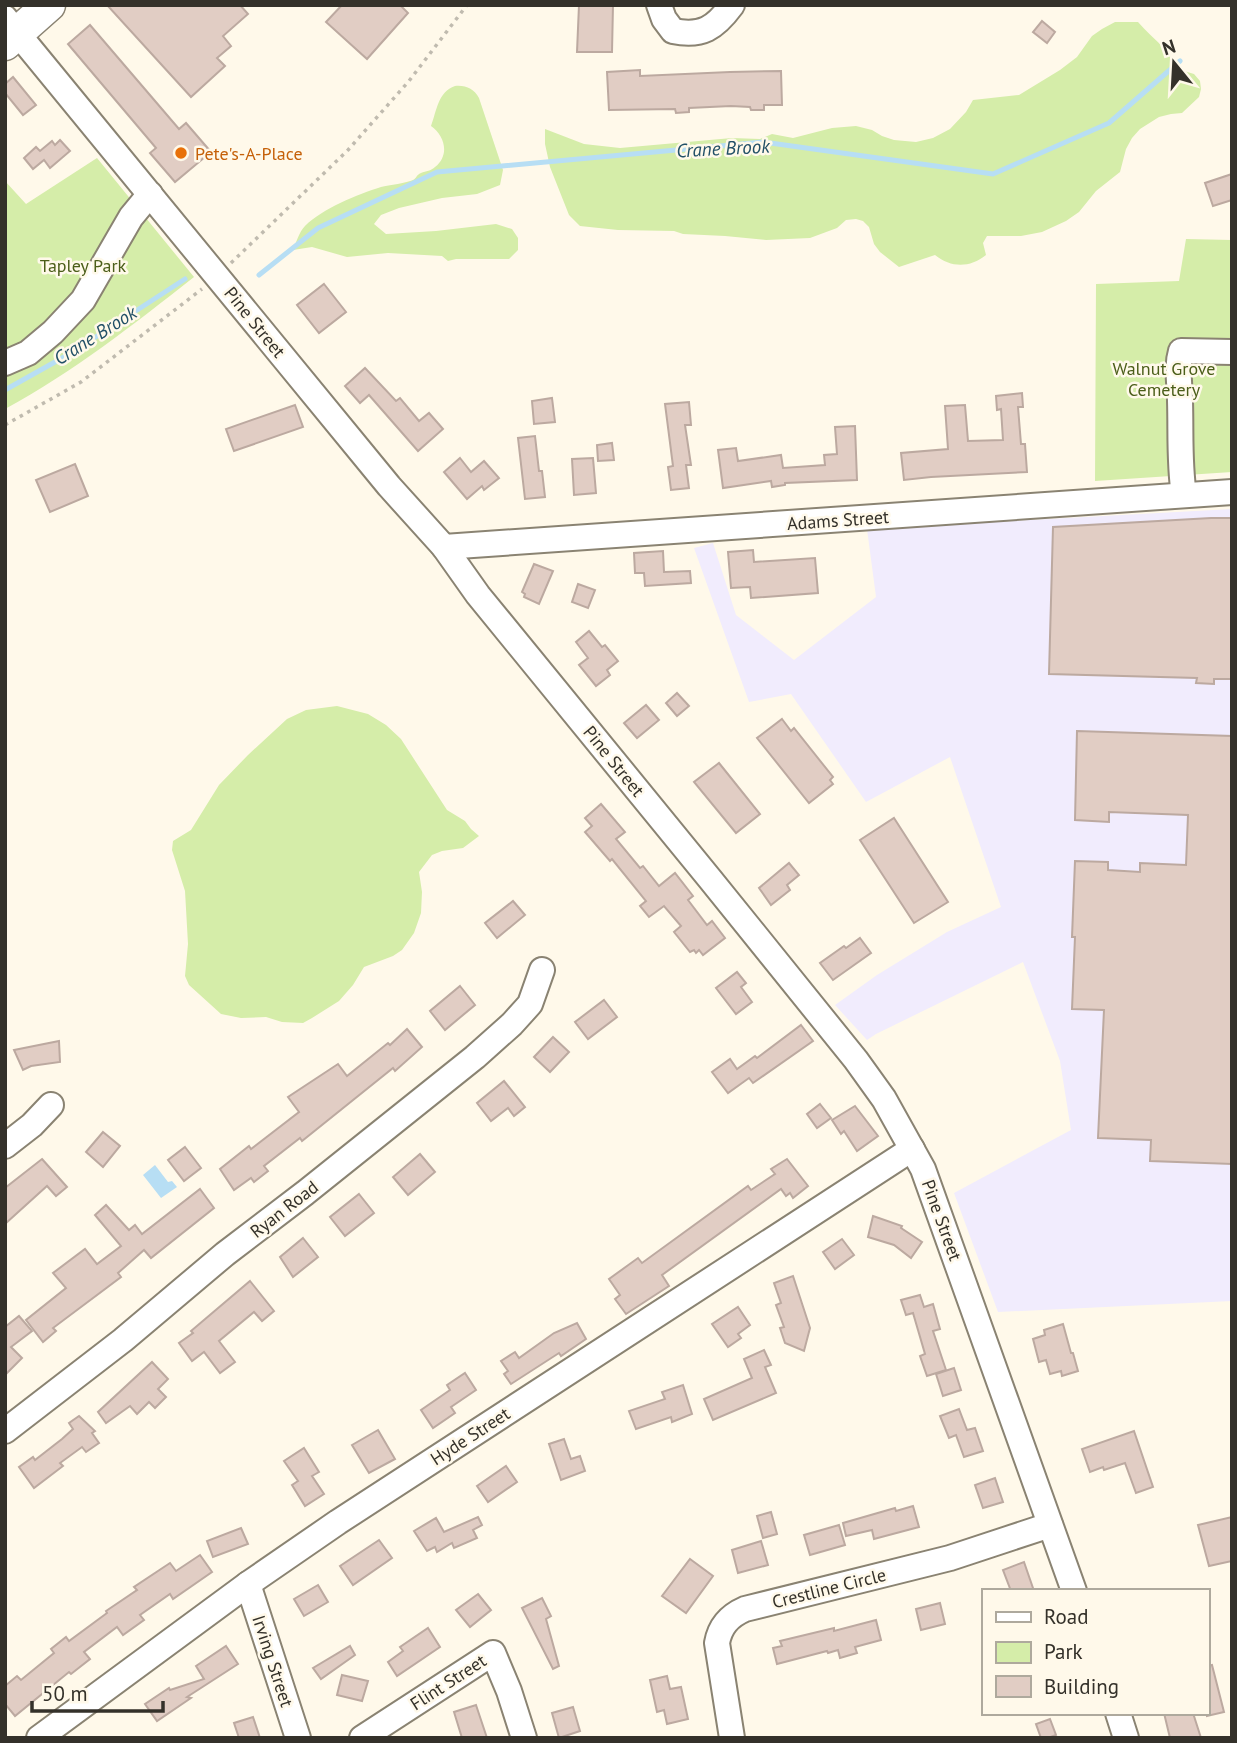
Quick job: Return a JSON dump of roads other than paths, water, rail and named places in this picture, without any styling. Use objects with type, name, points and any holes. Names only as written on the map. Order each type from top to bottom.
[{"type":"main road","points":[[10,32],[49,5]]},
{"type":"street","points":[[659,5],[664,19],[673,31],[693,33],[720,22],[732,5]]},
{"type":"street","name":"Pine Street","points":[[10,32],[150,194],[389,486],[444,547],[478,595],[710,878],[856,1060],[884,1099],[923,1169],[1073,1589]]},
{"type":"street","points":[[5,363],[28,353],[53,332],[83,300],[131,217],[150,194]]},
{"type":"street","points":[[1184,495],[1177,364],[1181,351],[1232,352]]},
{"type":"street","name":"Adams Street","points":[[444,547],[1232,492]]},
{"type":"street","name":"Ryan Road","points":[[5,1431],[123,1340],[225,1254],[494,1041],[530,1004],[542,970]]},
{"type":"street","points":[[5,1146],[32,1125],[51,1105]]},
{"type":"street","name":"Hyde Street","points":[[38,1738],[248,1584],[350,1514],[912,1149]]},
{"type":"street","name":"Crestline Circle","points":[[732,1738],[716,1643],[719,1631],[735,1613],[950,1558],[1050,1525]]},
{"type":"street","name":"Irving Street","points":[[248,1584],[298,1738]]},
{"type":"street","name":"Flint Street","points":[[362,1738],[493,1653],[524,1738]]},
{"type":"street","points":[[1119,1715],[1126,1738]]},
{"type":"water","points":[[155,1165],[168,1182],[172,1181],[177,1187],[161,1198],[143,1175]]},
{"type":"waterway","name":"Crane Brook","points":[[259,275],[318,228],[437,172],[763,142],[993,174],[1109,123],[1180,61]]},
{"type":"waterway","name":"Crane Brook","points":[[5,390],[71,353],[185,279]]},
{"type":"place","name":"Pete's-A-Place","points":[[181,153]]},
{"type":"park label","name":"Tapley Park","points":[[83,265]]},
{"type":"park label","name":"Walnut Grove Cemetery","points":[[1164,378]]}]
